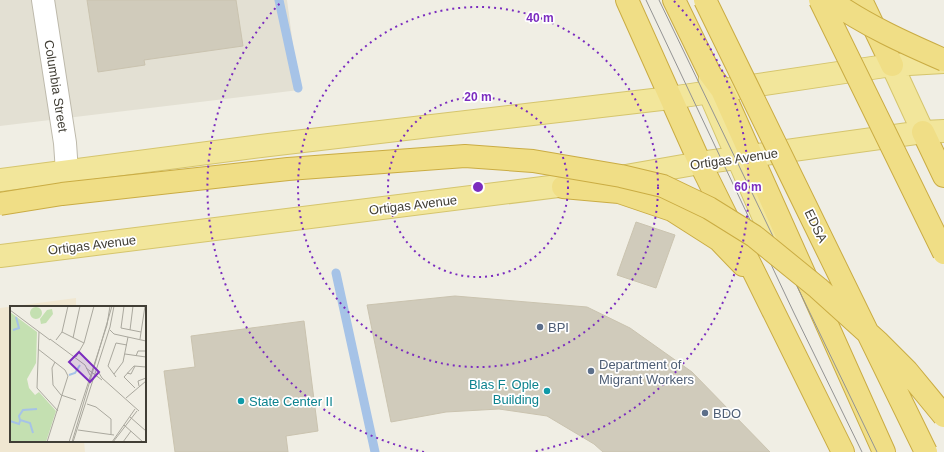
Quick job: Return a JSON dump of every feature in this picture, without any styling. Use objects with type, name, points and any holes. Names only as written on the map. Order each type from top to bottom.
[{"type":"highway","points":[[627,0],[700,163],[843,452]]},
{"type":"highway","points":[[674,0],[714,85],[745,157],[884,452]]},
{"type":"highway","name":"EDSA","points":[[705,0],[926,452]]},
{"type":"highway","points":[[820,0],[944,253]]},
{"type":"highway","points":[[830,0],[883,32],[944,61]]},
{"type":"highway","points":[[861,0],[892,64]]},
{"type":"highway","points":[[933,131],[944,176]]},
{"type":"highway","points":[[0,204],[62,194],[288,169],[465,156],[533,161],[621,176],[663,186],[709,208],[754,236],[818,288],[879,343],[912,376],[944,416]]},
{"type":"highway","points":[[563,187],[619,192],[672,210],[719,240],[758,281]]},
{"type":"highway","points":[[770,232],[869,452]]},
{"type":"main road","points":[[0,180],[269,145],[670,98],[714,85],[892,64],[944,61]]},
{"type":"main road","points":[[892,64],[933,131]]},
{"type":"main road","name":"Ortigas Avenue","points":[[0,256],[563,187],[700,163],[933,131]]},
{"type":"main road","points":[[745,157],[770,232]]},
{"type":"street","name":"Columbia Street","points":[[43,0],[65,143],[67,172]]},
{"type":"shaded area","points":[[0,0],[287,0],[299,90],[0,126]]},
{"type":"shaded area","points":[[76,298],[76,306],[15,306]]},
{"type":"shaded area","points":[[10,307],[10,442],[84,442],[85,452],[0,452],[0,308]]},
{"type":"building","points":[[87,0],[236,0],[243,46],[144,60],[145,65],[98,72]]},
{"type":"building","points":[[636,222],[675,235],[656,288],[617,275]]},
{"type":"building","name":"Blas F. Ople Building","points":[[455,296],[587,307],[630,328],[692,372],[770,452],[603,452],[594,444],[547,416],[499,409],[446,412],[391,422],[367,305]]},
{"type":"building","name":"State Center II","points":[[304,321],[318,431],[286,436],[288,452],[175,452],[164,371],[195,367],[191,336]]},
{"type":"waterway","points":[[279,0],[298,88]]},
{"type":"waterway","points":[[336,273],[375,452]]},
{"type":"tram line","points":[[646,0],[794,313],[862,452]]},
{"type":"tram line","points":[[659,0],[877,452]]},
{"type":"place","name":"BPI","points":[[540,327]]},
{"type":"place","name":"Department of Migrant Workers","points":[[591,371]]},
{"type":"place","name":"Blas F. Ople Building","points":[[547,391]]},
{"type":"place","name":"State Center II","points":[[241,401]]},
{"type":"place","name":"BDO","points":[[705,413]]}]
